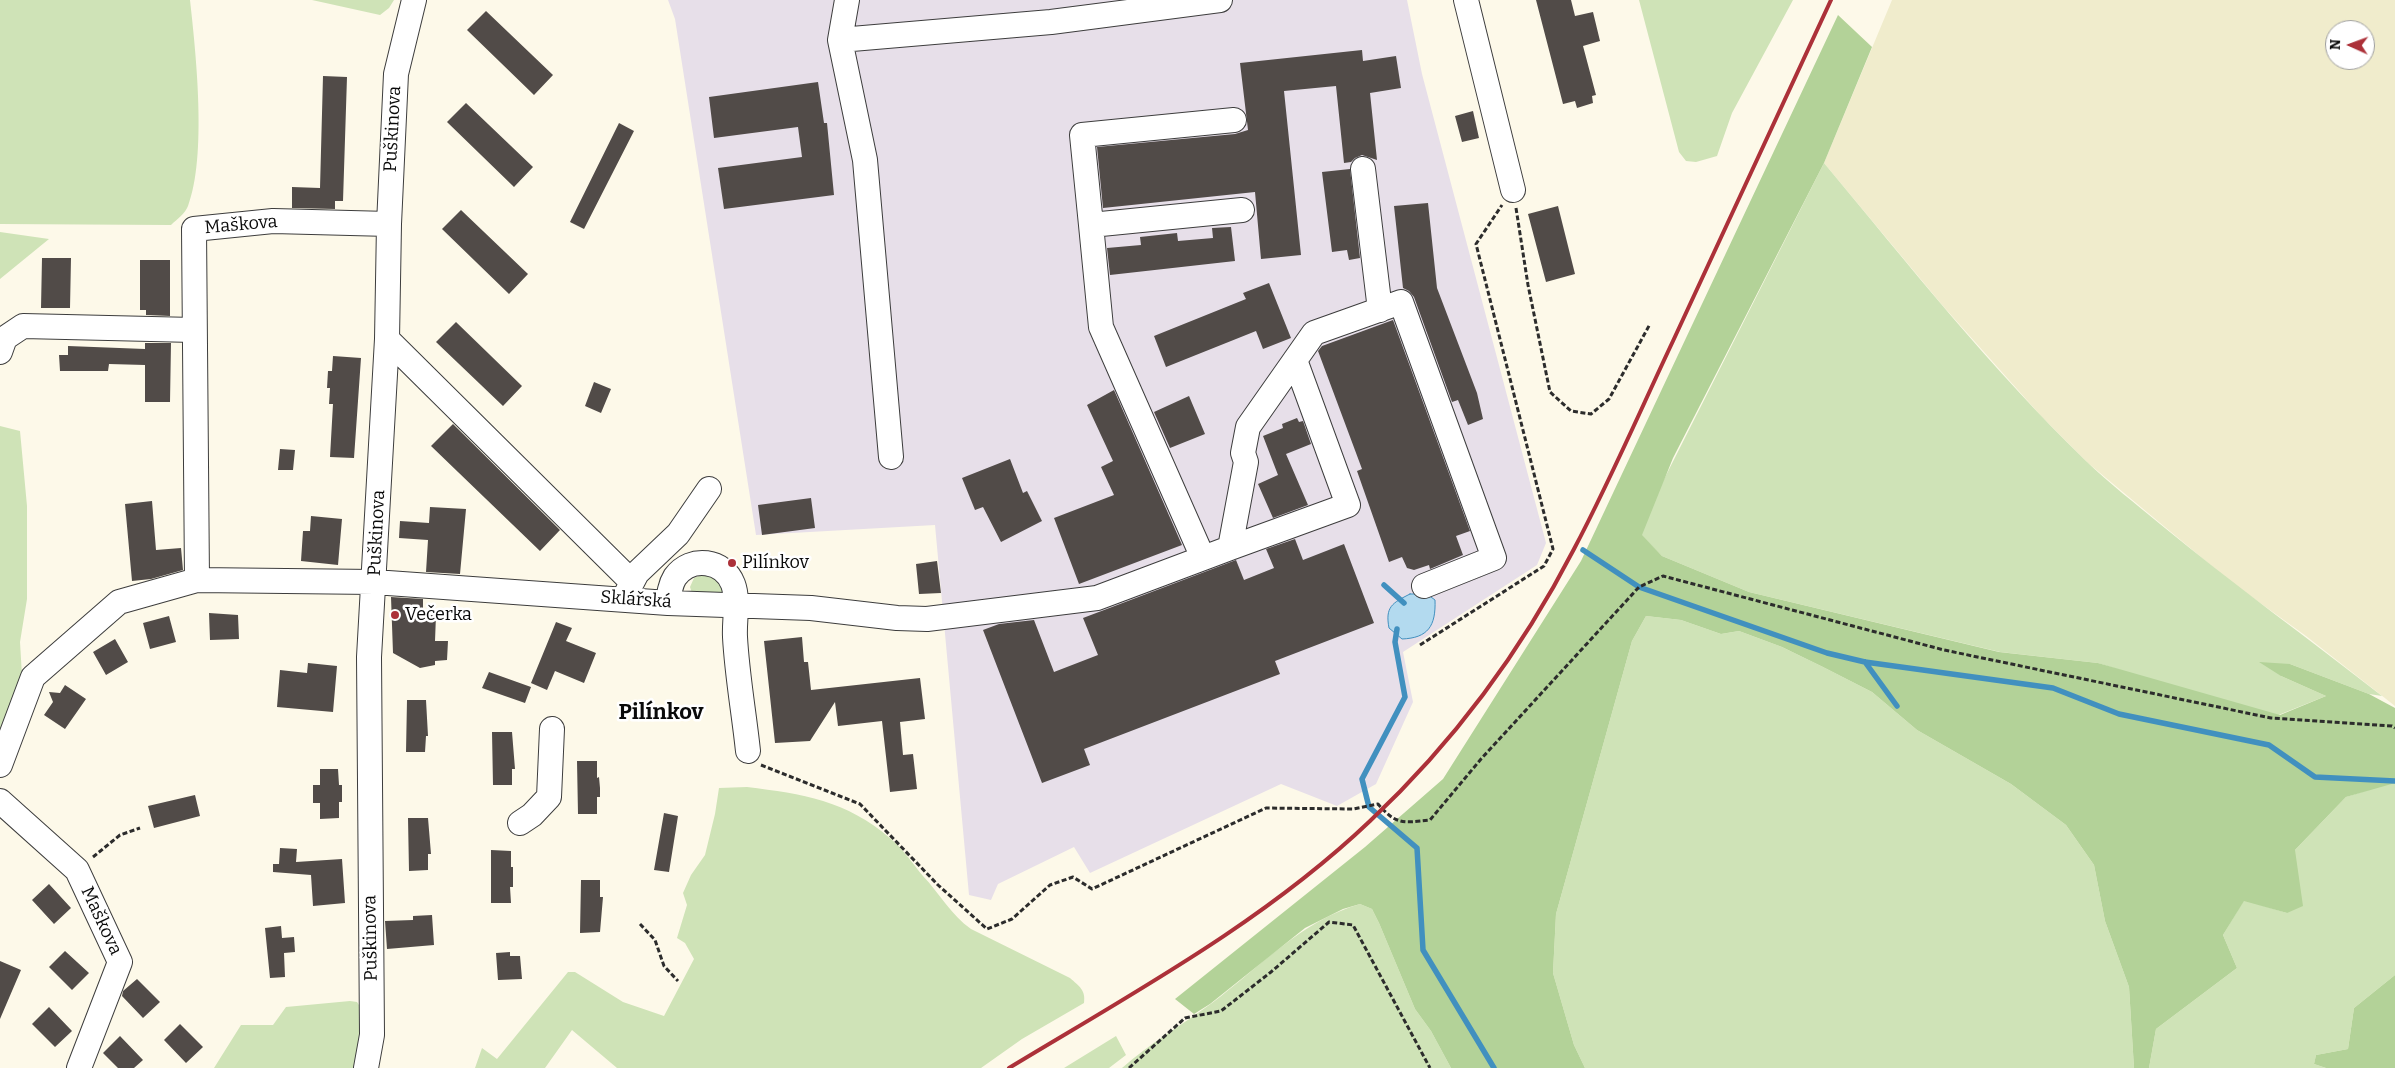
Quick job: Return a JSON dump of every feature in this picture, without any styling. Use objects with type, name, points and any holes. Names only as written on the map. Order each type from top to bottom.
[{"type":"street","name":"Puškinova","points":[[366,1068],[372,1035],[369,657],[387,339],[388,224],[396,74],[414,0]]},
{"type":"street","points":[[847,0],[840,40],[865,160],[891,457]]},
{"type":"street","points":[[840,40],[1050,22],[1220,0]]},
{"type":"street","points":[[1466,0],[1513,190]]},
{"type":"street","points":[[1203,558],[1101,327],[1082,135],[1234,120]]},
{"type":"street","points":[[1363,169],[1380,310]]},
{"type":"street","points":[[1091,225],[1242,210]]},
{"type":"street","name":"Maškova","points":[[197,580],[194,229],[273,221],[388,224]]},
{"type":"street","points":[[1230,548],[1246,462],[1243,453],[1248,426],[1314,333],[1400,302],[1494,558],[1424,586]]},
{"type":"street","points":[[0,352],[5,338],[23,326],[194,330]]},
{"type":"street","points":[[387,339],[628,591],[637,574],[678,534],[709,489]]},
{"type":"street","name":"Sklářská","points":[[374,582],[628,591],[668,603],[812,608],[897,618],[928,619],[1097,598],[1348,505],[1295,360]]},
{"type":"street","points":[[668,603],[674,578],[686,568],[700,563],[710,563],[725,570],[734,585],[736,604],[735,637],[748,751]]},
{"type":"street","points":[[0,765],[33,677],[119,602],[197,580],[374,582]]},
{"type":"street","points":[[520,823],[532,815],[549,798],[552,729]]},
{"type":"street","name":"Maškova","points":[[0,801],[77,870],[120,962],[79,1068]]},
{"type":"path","points":[[1513,190],[1528,285],[1550,392],[1571,410],[1591,414],[1609,399],[1650,324]]},
{"type":"path","points":[[1420,645],[1544,566],[1553,549],[1476,244],[1513,190]]},
{"type":"path","points":[[748,751],[761,765],[860,804],[938,885],[987,929],[1012,920],[1050,885],[1073,877],[1092,889],[1266,808],[1353,809],[1378,804],[1390,819],[1409,822],[1430,820],[1481,759],[1639,588],[1663,576],[1944,650],[2271,718],[2392,726],[2395,728]]},
{"type":"path","points":[[77,870],[120,835],[140,828]]},
{"type":"path","points":[[1129,1068],[1185,1018],[1221,1010],[1271,972],[1329,922],[1353,925],[1430,1068]]},
{"type":"path","points":[[640,924],[655,940],[664,966],[678,981]]},
{"type":"shaded area","points":[[668,0],[1407,0],[1422,74],[1546,543],[1537,565],[1403,652],[1413,702],[1376,784],[1337,806],[1281,784],[1090,873],[1074,847],[998,884],[991,900],[969,895],[935,525],[756,535],[675,19]]},
{"type":"shaded area","points":[[1892,0],[2395,0],[2395,706],[2306,636],[2231,582],[2088,463],[2042,417],[1943,306],[1824,163]]},
{"type":"green space","points":[[0,0],[190,0],[197,76],[199,133],[197,160],[194,185],[187,209],[171,225],[0,224]]},
{"type":"green space","points":[[312,0],[394,0],[389,8],[380,15]]},
{"type":"green space","points":[[1639,0],[1793,0],[1732,113],[1717,156],[1696,162],[1686,161],[1679,152]]},
{"type":"green space","points":[[1838,15],[1872,47],[1824,163],[1673,458],[1642,535],[1662,556],[1749,592],[1999,652],[2098,663],[2280,715],[2326,696],[2281,676],[2259,662],[2290,664],[2369,694],[2395,708],[2395,783],[2346,797],[2295,850],[2303,906],[2287,913],[2244,901],[2223,935],[2237,968],[2156,1029],[2149,1068],[2134,1068],[2129,987],[2105,921],[2094,865],[2066,825],[2011,784],[1917,730],[1872,692],[1823,667],[1782,647],[1739,631],[1721,634],[1681,620],[1646,616],[1632,641],[1556,914],[1553,973],[1574,1045],[1585,1068],[1451,1068],[1431,1031],[1415,1009],[1372,909],[1360,904],[1343,909],[1305,928],[1210,1004],[1194,1014],[1175,999],[1365,847],[1443,779],[1581,561]]},
{"type":"green space","points":[[1824,163],[1984,353],[2086,461],[2114,486],[2243,590],[2382,696],[2369,694],[2290,664],[2281,676],[2326,696],[2271,718],[2098,663],[2000,652],[1749,592],[1662,556],[1641,535],[1655,497]]},
{"type":"green space","points":[[0,232],[49,239],[0,279]]},
{"type":"green space","points":[[0,426],[20,431],[27,506],[27,599],[20,642],[22,676],[0,731]]},
{"type":"green space","points":[[704,574],[713,575],[724,590],[721,595],[692,593],[690,587],[694,578]]},
{"type":"green space","points":[[1646,616],[1681,620],[1721,634],[1739,631],[1782,647],[1823,667],[1872,692],[1917,730],[2011,784],[2066,825],[2094,865],[2105,921],[2129,987],[2134,1068],[1585,1068],[1574,1045],[1553,973],[1556,914],[1632,641]]},
{"type":"green space","points":[[2393,782],[2395,783],[2395,975],[2354,1008],[2348,1049],[2316,1055],[2314,1064],[2326,1068],[2149,1068],[2156,1029],[2237,968],[2223,935],[2244,900],[2287,913],[2295,850],[2346,797]]},
{"type":"green space","points":[[747,787],[805,796],[840,807],[857,815],[900,847],[952,911],[971,929],[1070,978],[1083,991],[1084,1003],[1022,1039],[981,1068],[617,1068],[572,1030],[545,1068],[475,1068],[482,1048],[497,1059],[568,972],[575,972],[623,1002],[664,1016],[694,959],[685,943],[677,938],[687,905],[683,893],[691,875],[705,855],[719,788]]},
{"type":"green space","points":[[1360,904],[1372,909],[1415,1009],[1431,1031],[1451,1068],[1122,1068],[1155,1042],[1212,1003],[1300,933],[1339,912]]},
{"type":"green space","points":[[2395,975],[2395,1068],[2326,1068],[2314,1064],[2316,1055],[2348,1049],[2354,1008]]},
{"type":"green space","points":[[357,1002],[361,1008],[360,1057],[355,1068],[214,1068],[241,1025],[273,1025],[286,1007]]},
{"type":"green space","points":[[1116,1036],[1126,1055],[1109,1068],[1064,1068]]},
{"type":"water","points":[[1410,594],[1427,594],[1435,600],[1434,617],[1429,629],[1424,633],[1402,639],[1389,628],[1388,615],[1394,603]]},
{"type":"building","points":[[1536,0],[1571,0],[1575,16],[1593,12],[1600,41],[1583,46],[1596,95],[1592,96],[1593,103],[1577,108],[1575,101],[1563,104]]},
{"type":"building","points":[[486,11],[553,75],[534,95],[467,30]]},
{"type":"building","points":[[1362,50],[1363,61],[1396,56],[1401,88],[1370,93],[1377,160],[1362,155],[1351,162],[1344,163],[1336,86],[1284,91],[1301,255],[1261,259],[1255,192],[1103,208],[1097,147],[1235,134],[1248,130],[1240,63]]},
{"type":"building","points":[[323,76],[347,77],[343,201],[335,201],[335,209],[292,208],[292,187],[320,188]]},
{"type":"building","points":[[818,82],[824,123],[827,123],[834,195],[724,209],[718,168],[802,157],[798,127],[714,138],[709,97]]},
{"type":"building","points":[[466,103],[533,167],[514,187],[447,122]]},
{"type":"building","points":[[1473,111],[1479,138],[1462,142],[1455,116]]},
{"type":"building","points":[[619,123],[634,131],[584,229],[570,222]]},
{"type":"building","points":[[1350,169],[1360,258],[1349,260],[1347,250],[1332,252],[1322,172]]},
{"type":"building","points":[[1428,203],[1437,288],[1477,393],[1483,419],[1468,425],[1458,400],[1452,402],[1414,297],[1403,288],[1394,206]]},
{"type":"building","points":[[1558,206],[1575,274],[1546,282],[1528,214]]},
{"type":"building","points":[[461,210],[528,274],[509,294],[442,229]]},
{"type":"building","points":[[1231,227],[1235,261],[1110,275],[1107,248],[1141,245],[1140,237],[1177,233],[1178,241],[1213,238],[1212,228]]},
{"type":"building","points":[[42,258],[71,258],[70,308],[41,308]]},
{"type":"building","points":[[140,260],[170,260],[170,316],[146,315],[146,310],[140,310]]},
{"type":"building","points":[[1269,283],[1291,338],[1263,349],[1256,331],[1166,367],[1154,336],[1246,299],[1243,293]]},
{"type":"building","points":[[1393,320],[1470,531],[1456,536],[1463,555],[1430,569],[1429,565],[1414,570],[1407,568],[1402,557],[1389,562],[1357,471],[1362,469],[1318,351],[1322,346]]},
{"type":"building","points":[[456,322],[522,386],[503,406],[436,342]]},
{"type":"building","points":[[145,343],[171,343],[170,402],[145,402],[145,365],[109,364],[108,371],[60,371],[59,355],[68,355],[68,346],[145,349]]},
{"type":"building","points":[[333,356],[361,358],[354,458],[330,457],[333,404],[329,404],[330,388],[327,388],[328,371],[332,371]]},
{"type":"building","points":[[594,382],[611,389],[601,413],[585,406]]},
{"type":"building","points":[[1114,390],[1182,545],[1079,584],[1054,518],[1114,495],[1101,467],[1113,461],[1087,405]]},
{"type":"building","points":[[1189,396],[1205,434],[1170,448],[1154,412]]},
{"type":"building","points":[[1297,418],[1299,422],[1303,421],[1311,444],[1286,454],[1308,505],[1273,518],[1258,484],[1278,475],[1263,436],[1283,428],[1282,424]]},
{"type":"building","points":[[453,424],[560,530],[540,551],[431,446]]},
{"type":"building","points":[[280,449],[295,450],[293,470],[278,470]]},
{"type":"building","points":[[1010,459],[1023,493],[1027,491],[1042,521],[1001,542],[983,507],[975,510],[962,478]]},
{"type":"building","points":[[811,498],[815,528],[762,535],[758,505]]},
{"type":"building","points":[[152,501],[156,550],[181,548],[183,570],[151,579],[132,581],[125,504]]},
{"type":"building","points":[[430,507],[466,509],[460,574],[426,572],[428,540],[399,538],[400,521],[429,523]]},
{"type":"building","points":[[311,516],[342,519],[338,565],[301,561],[303,531],[310,531]]},
{"type":"building","points":[[1295,539],[1303,560],[1344,544],[1374,623],[1275,661],[1280,674],[1084,749],[1090,765],[1042,783],[983,630],[999,624],[1034,620],[1054,672],[1098,655],[1083,618],[1236,560],[1244,580],[1274,568],[1266,549]]},
{"type":"building","points":[[937,561],[941,593],[919,594],[916,564]]},
{"type":"building","points":[[391,597],[423,599],[423,615],[436,615],[435,641],[448,641],[447,660],[435,661],[435,665],[420,668],[393,653]]},
{"type":"building","points":[[209,613],[238,615],[239,639],[210,640]]},
{"type":"building","points":[[169,616],[176,642],[150,649],[143,623]]},
{"type":"building","points":[[556,622],[572,628],[566,641],[596,653],[584,683],[555,671],[547,690],[531,683]]},
{"type":"building","points":[[802,637],[804,662],[808,662],[811,690],[920,678],[925,719],[900,722],[903,755],[913,754],[917,789],[890,792],[882,721],[838,726],[835,702],[810,741],[775,743],[764,641]]},
{"type":"building","points":[[115,639],[128,662],[106,675],[93,652]]},
{"type":"building","points":[[308,663],[337,666],[333,712],[277,707],[280,670],[307,673]]},
{"type":"building","points":[[489,672],[531,687],[525,703],[482,688]]},
{"type":"building","points":[[65,685],[86,699],[65,729],[44,715],[53,702],[49,692],[60,693]]},
{"type":"building","points":[[407,700],[426,700],[428,736],[426,736],[425,752],[406,752]]},
{"type":"building","points":[[492,732],[512,732],[515,769],[512,769],[512,785],[493,785]]},
{"type":"building","points":[[577,761],[597,761],[600,797],[597,797],[597,814],[578,814]]},
{"type":"building","points":[[320,769],[338,769],[339,785],[342,785],[342,802],[339,802],[339,818],[320,819],[320,803],[313,803],[313,785],[320,785]]},
{"type":"building","points":[[195,795],[200,816],[154,828],[148,806]]},
{"type":"building","points":[[664,813],[678,816],[669,872],[654,870]]},
{"type":"building","points":[[408,818],[428,818],[431,854],[428,854],[428,870],[409,871]]},
{"type":"building","points":[[280,848],[297,849],[296,862],[342,859],[345,903],[313,906],[311,875],[273,872],[273,864],[279,864]]},
{"type":"building","points":[[491,850],[511,851],[513,887],[510,887],[511,903],[491,903]]},
{"type":"building","points":[[581,880],[600,880],[600,897],[603,897],[600,932],[580,933]]},
{"type":"building","points":[[49,884],[71,908],[54,924],[32,900]]},
{"type":"building","points":[[432,915],[434,945],[387,949],[385,921],[413,920],[413,916]]},
{"type":"building","points":[[281,926],[282,938],[294,937],[295,952],[284,953],[285,977],[270,978],[265,928]]},
{"type":"building","points":[[65,951],[89,973],[72,990],[49,967]]},
{"type":"building","points":[[510,952],[510,956],[520,956],[522,979],[498,980],[496,953]]},
{"type":"building","points":[[0,961],[21,970],[0,1019]]},
{"type":"building","points":[[137,979],[160,1002],[143,1018],[122,996],[123,991]]},
{"type":"building","points":[[49,1007],[72,1031],[55,1047],[32,1024]]},
{"type":"building","points":[[180,1024],[203,1047],[186,1063],[164,1040]]},
{"type":"building","points":[[120,1036],[143,1060],[134,1068],[118,1068],[103,1053]]},
{"type":"waterway","points":[[1583,550],[1639,587],[1827,653],[1865,662],[2053,688],[2119,714],[2269,745],[2315,777],[2395,781]]},
{"type":"waterway","points":[[1384,585],[1404,603]]},
{"type":"waterway","points":[[1397,629],[1395,642],[1405,697],[1362,779],[1369,807],[1417,848],[1423,950],[1494,1068]]},
{"type":"waterway","points":[[1865,662],[1897,706]]},
{"type":"railway","points":[[1009,1068],[1150,984],[1242,924],[1286,892],[1329,858],[1370,821],[1430,760],[1484,694],[1532,623],[1587,523],[1625,446],[1831,0]]},
{"type":"place","name":"Pilínkov","points":[[732,563]]},
{"type":"place","name":"Večerka","points":[[395,615]]},
{"type":"district","name":"Pilínkov","points":[[661,713]]}]
